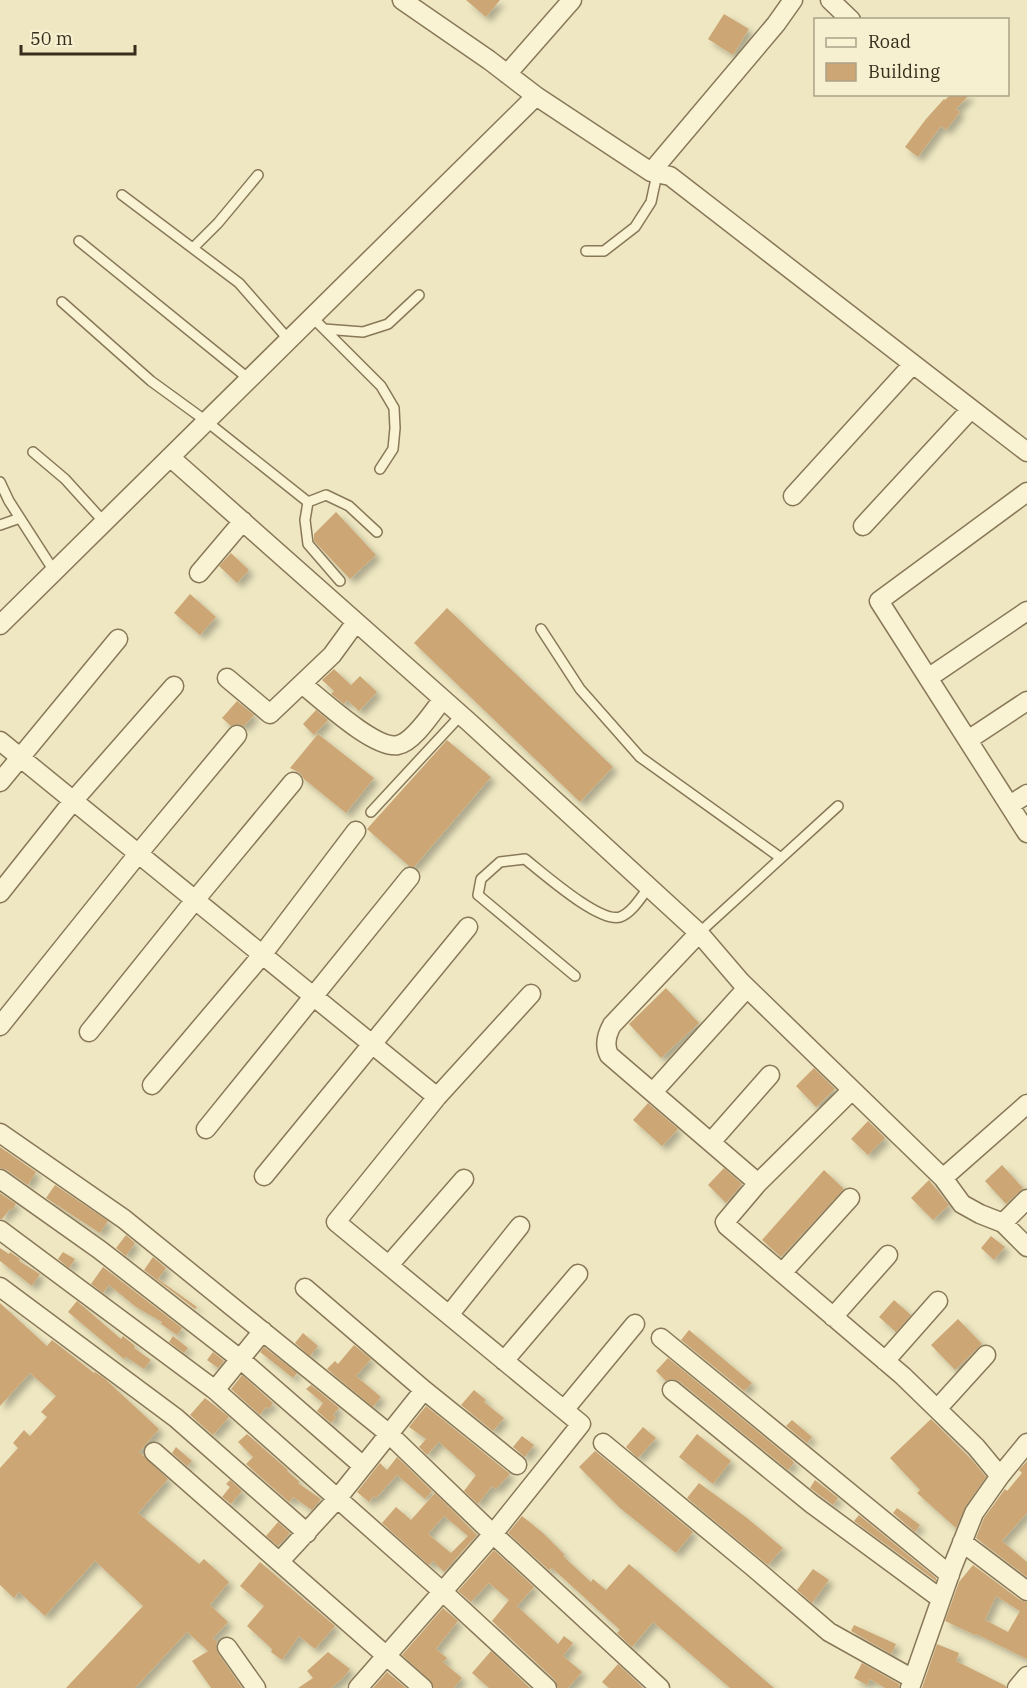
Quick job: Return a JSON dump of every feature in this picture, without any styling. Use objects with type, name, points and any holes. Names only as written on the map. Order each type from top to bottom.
[{"type":"street","points":[[507,74],[572,0]]},
{"type":"street","points":[[654,173],[794,0]]},
{"type":"street","points":[[830,0],[849,18]]},
{"type":"street","points":[[407,1],[536,96],[654,173],[670,176],[1027,452]]},
{"type":"street","points":[[0,625],[289,340],[318,323],[536,96]]},
{"type":"street","points":[[793,496],[913,364]]},
{"type":"street","points":[[863,526],[970,408]]},
{"type":"street","points":[[170,457],[461,715],[699,933],[747,988],[943,1178],[962,1204],[1003,1223],[1027,1246]]},
{"type":"street","points":[[1027,492],[879,601],[1027,833]]},
{"type":"street","points":[[199,573],[243,521]]},
{"type":"street","points":[[928,678],[1027,611]]},
{"type":"street","points":[[227,678],[270,714],[332,655],[356,622]]},
{"type":"street","points":[[0,783],[118,639]]},
{"type":"street","points":[[302,684],[361,732],[383,744],[399,745],[413,736],[443,699]]},
{"type":"street","points":[[0,893],[73,801],[174,686]]},
{"type":"street","points":[[968,740],[1027,701]]},
{"type":"street","points":[[0,1026],[237,735]]},
{"type":"street","points":[[0,741],[437,1097]]},
{"type":"street","points":[[89,1032],[293,782]]},
{"type":"street","points":[[1010,805],[1027,794]]},
{"type":"street","points":[[152,1085],[262,955],[356,831]]},
{"type":"street","points":[[206,1128],[411,877]]},
{"type":"street","points":[[264,1176],[468,927]]},
{"type":"street","points":[[699,933],[636,999],[609,1032],[606,1049],[609,1055],[758,1183]]},
{"type":"street","points":[[653,1092],[747,988]]},
{"type":"street","points":[[358,1688],[494,1534],[581,1424],[336,1222],[437,1097],[531,994]]},
{"type":"street","points":[[711,1142],[770,1075]]},
{"type":"street","points":[[852,1090],[758,1183],[725,1222],[937,1409],[976,1447],[1000,1476]]},
{"type":"street","points":[[943,1178],[1027,1104]]},
{"type":"street","points":[[0,1133],[123,1220],[388,1434],[660,1688]]},
{"type":"street","points":[[0,1179],[100,1250],[240,1359],[363,1466]]},
{"type":"street","points":[[389,1265],[464,1179]]},
{"type":"street","points":[[782,1273],[850,1198]]},
{"type":"street","points":[[1003,1223],[1027,1199]]},
{"type":"street","points":[[449,1315],[520,1226]]},
{"type":"street","points":[[0,1230],[215,1390],[443,1592],[547,1688]]},
{"type":"street","points":[[833,1317],[888,1255]]},
{"type":"street","points":[[504,1361],[578,1274]]},
{"type":"street","points":[[0,1287],[176,1418],[307,1533]]},
{"type":"street","points":[[305,1288],[424,1390],[518,1465]]},
{"type":"street","points":[[885,1361],[938,1301]]},
{"type":"street","points":[[564,1410],[635,1324]]},
{"type":"street","points":[[215,1390],[263,1331]]},
{"type":"street","points":[[661,1338],[950,1575]]},
{"type":"street","points":[[937,1409],[986,1354]]},
{"type":"street","points":[[280,1562],[337,1499],[424,1390]]},
{"type":"street","points":[[672,1390],[812,1504],[941,1599]]},
{"type":"street","points":[[603,1443],[829,1632],[912,1684],[974,1512],[1027,1443]]},
{"type":"street","points":[[154,1452],[423,1688]]},
{"type":"street","points":[[962,1542],[1027,1591]]},
{"type":"street","points":[[227,1647],[256,1688]]},
{"type":"street","points":[[1017,1688],[1027,1676]]},
{"type":"lane","points":[[586,251],[604,250],[635,227],[651,202],[654,173]]},
{"type":"lane","points":[[193,248],[218,223],[258,175]]},
{"type":"lane","points":[[122,195],[239,284],[289,340]]},
{"type":"lane","points":[[79,241],[249,379]]},
{"type":"lane","points":[[318,323],[363,333],[388,324],[419,295]]},
{"type":"lane","points":[[62,302],[151,381],[206,421],[308,502]]},
{"type":"lane","points":[[318,323],[381,386],[394,408],[393,449],[380,469]]},
{"type":"lane","points":[[33,452],[65,479],[104,522]]},
{"type":"lane","points":[[0,482],[54,571]]},
{"type":"lane","points":[[308,502],[326,495],[349,506],[377,532]]},
{"type":"lane","points":[[308,502],[305,520],[308,544],[340,581]]},
{"type":"lane","points":[[0,525],[20,518]]},
{"type":"lane","points":[[541,629],[580,689],[640,757],[781,858]]},
{"type":"lane","points":[[371,812],[461,715]]},
{"type":"lane","points":[[699,933],[838,806]]},
{"type":"lane","points":[[575,976],[478,895],[481,879],[500,862],[525,859],[604,917],[619,918],[629,912],[649,887]]},
{"type":"building","points":[[466,0],[500,0],[486,17]]},
{"type":"building","points":[[724,14],[749,29],[733,55],[708,39]]},
{"type":"building","points":[[949,96],[968,96],[956,109],[960,112],[946,130],[941,126],[918,157],[905,147],[926,119]]},
{"type":"building","points":[[336,512],[376,555],[350,579],[314,541],[314,534]]},
{"type":"building","points":[[231,553],[249,570],[237,583],[219,566]]},
{"type":"building","points":[[190,594],[216,617],[200,635],[174,613]]},
{"type":"building","points":[[447,608],[613,767],[580,802],[414,643]]},
{"type":"building","points":[[334,669],[351,685],[360,676],[377,692],[359,711],[347,700],[344,704],[331,694],[334,691],[322,680]]},
{"type":"building","points":[[237,701],[254,715],[244,726],[238,724],[231,726],[222,718]]},
{"type":"building","points":[[316,710],[328,720],[314,735],[303,724]]},
{"type":"building","points":[[318,734],[374,778],[346,813],[304,779],[300,773],[290,768]]},
{"type":"building","points":[[447,740],[491,777],[414,867],[409,866],[367,829]]},
{"type":"building","points":[[666,988],[699,1023],[661,1058],[629,1024]]},
{"type":"building","points":[[814,1068],[835,1089],[816,1107],[796,1086]]},
{"type":"building","points":[[648,1103],[678,1129],[662,1146],[633,1120]]},
{"type":"building","points":[[868,1121],[885,1138],[868,1155],[851,1139]]},
{"type":"building","points":[[0,1147],[36,1172],[28,1185],[7,1170],[0,1168]]},
{"type":"building","points":[[1002,1165],[1023,1188],[1006,1204],[985,1181]]},
{"type":"building","points":[[724,1168],[742,1184],[726,1203],[708,1185]]},
{"type":"building","points":[[824,1170],[844,1189],[781,1257],[762,1240]]},
{"type":"building","points":[[929,1180],[949,1205],[933,1220],[911,1198]]},
{"type":"building","points":[[55,1185],[108,1221],[100,1233],[46,1198]]},
{"type":"building","points":[[0,1193],[16,1204],[2,1219],[0,1219]]},
{"type":"building","points":[[126,1235],[135,1243],[126,1256],[116,1248]]},
{"type":"building","points":[[991,1236],[1005,1247],[994,1260],[981,1248]]},
{"type":"building","points":[[0,1248],[9,1254],[10,1252],[20,1259],[19,1261],[40,1274],[32,1286],[0,1261]]},
{"type":"building","points":[[63,1252],[75,1259],[69,1268],[58,1259]]},
{"type":"building","points":[[153,1257],[166,1268],[158,1279],[197,1307],[195,1309],[144,1270]]},
{"type":"building","points":[[103,1267],[182,1328],[177,1335],[109,1285],[103,1293],[91,1284]]},
{"type":"building","points":[[894,1300],[911,1315],[896,1332],[879,1317]]},
{"type":"building","points":[[77,1301],[121,1339],[123,1336],[135,1346],[134,1348],[151,1360],[144,1369],[126,1357],[124,1359],[68,1312]]},
{"type":"building","points":[[0,1303],[47,1346],[52,1340],[94,1373],[104,1378],[159,1429],[139,1452],[168,1479],[138,1513],[199,1564],[204,1559],[229,1582],[210,1605],[228,1622],[213,1638],[217,1642],[218,1653],[242,1688],[211,1688],[192,1661],[208,1651],[187,1632],[135,1688],[66,1688],[143,1606],[95,1561],[45,1616],[19,1592],[14,1598],[0,1585],[0,1468],[18,1448],[13,1443],[24,1430],[30,1436],[47,1417],[41,1412],[56,1396],[30,1373],[0,1406]]},
{"type":"building","points":[[958,1319],[982,1344],[955,1370],[931,1345]]},
{"type":"building","points":[[689,1330],[752,1383],[744,1391],[681,1340]]},
{"type":"building","points":[[303,1333],[318,1346],[310,1356],[295,1343]]},
{"type":"building","points":[[173,1336],[188,1348],[184,1353],[169,1342]]},
{"type":"building","points":[[354,1345],[371,1359],[356,1376],[381,1397],[373,1407],[327,1369],[335,1361],[338,1364]]},
{"type":"building","points":[[264,1347],[297,1373],[293,1378],[260,1352]]},
{"type":"building","points":[[213,1352],[224,1361],[218,1368],[207,1360]]},
{"type":"building","points":[[668,1358],[792,1460],[794,1463],[788,1470],[679,1381],[673,1379],[666,1381],[656,1371]]},
{"type":"building","points":[[242,1375],[273,1403],[269,1409],[266,1407],[260,1415],[231,1389]]},
{"type":"building","points":[[311,1385],[339,1408],[333,1415],[336,1417],[331,1423],[317,1411],[323,1403],[306,1389]]},
{"type":"building","points":[[474,1390],[486,1400],[484,1402],[504,1418],[493,1431],[461,1405]]},
{"type":"building","points":[[205,1398],[229,1417],[213,1435],[190,1415]]},
{"type":"building","points":[[426,1406],[510,1474],[496,1489],[492,1486],[478,1504],[464,1491],[476,1475],[439,1442],[427,1455],[419,1447],[426,1439],[409,1427]]},
{"type":"building","points":[[931,1419],[986,1477],[965,1507],[956,1528],[917,1493],[920,1490],[890,1458]]},
{"type":"building","points":[[792,1420],[812,1437],[807,1443],[786,1426]]},
{"type":"building","points":[[643,1427],[656,1438],[638,1458],[626,1447]]},
{"type":"building","points":[[247,1434],[288,1470],[300,1482],[298,1483],[321,1499],[312,1510],[293,1497],[289,1502],[246,1464],[253,1457],[238,1442]]},
{"type":"building","points":[[697,1434],[731,1461],[713,1484],[679,1457]]},
{"type":"building","points":[[522,1436],[534,1445],[525,1457],[513,1447]]},
{"type":"building","points":[[176,1447],[192,1461],[187,1466],[172,1453]]},
{"type":"building","points":[[595,1451],[693,1532],[676,1553],[620,1508],[579,1467]]},
{"type":"building","points":[[397,1457],[432,1491],[425,1499],[397,1475],[376,1498],[374,1496],[369,1502],[357,1492],[380,1463],[387,1470]]},
{"type":"building","points":[[1027,1461],[1027,1513],[1002,1541],[1027,1562],[1027,1577],[976,1538],[984,1518],[1005,1489],[1007,1491],[1022,1473],[1019,1470]]},
{"type":"building","points":[[230,1480],[242,1491],[231,1504],[222,1497],[230,1487],[226,1484]]},
{"type":"building","points":[[815,1480],[838,1498],[833,1505],[810,1488]]},
{"type":"building","points":[[699,1483],[783,1548],[768,1565],[687,1498]]},
{"type":"building","points":[[435,1493],[477,1535],[444,1572],[433,1561],[429,1565],[382,1523],[396,1507],[411,1520]],"holes":[[[444,1516],[468,1536],[451,1553],[428,1534]]]},
{"type":"building","points":[[897,1508],[920,1525],[915,1532],[893,1513]]},
{"type":"building","points":[[859,1515],[936,1578],[936,1581],[854,1521]]},
{"type":"building","points":[[522,1516],[543,1533],[565,1555],[563,1556],[591,1582],[593,1579],[606,1590],[629,1564],[774,1688],[730,1688],[653,1622],[632,1647],[617,1633],[620,1630],[552,1568],[549,1570],[508,1533]]},
{"type":"building","points":[[278,1522],[290,1533],[278,1546],[266,1536]]},
{"type":"building","points":[[494,1550],[534,1587],[517,1606],[558,1644],[564,1636],[573,1643],[563,1656],[582,1672],[568,1688],[558,1688],[555,1680],[492,1621],[509,1600],[489,1583],[471,1602],[458,1591]]},
{"type":"building","points":[[260,1562],[335,1626],[315,1649],[299,1636],[282,1660],[271,1652],[272,1649],[247,1626],[264,1606],[240,1586]]},
{"type":"building","points":[[973,1565],[1020,1600],[1027,1602],[1027,1659],[945,1621],[959,1582]],"holes":[[[996,1596],[1020,1611],[1008,1632],[985,1620]]]},
{"type":"building","points":[[813,1569],[829,1580],[812,1603],[797,1590]]},
{"type":"building","points":[[443,1608],[458,1621],[436,1649],[447,1658],[443,1662],[462,1678],[454,1688],[434,1688],[430,1680],[402,1655]]},
{"type":"building","points":[[854,1625],[896,1644],[891,1654],[851,1631]]},
{"type":"building","points":[[937,1644],[959,1653],[956,1661],[1006,1688],[922,1688]]},
{"type":"building","points":[[491,1651],[530,1688],[489,1688],[472,1673]]},
{"type":"building","points":[[328,1652],[350,1669],[343,1678],[331,1688],[298,1688],[313,1678],[307,1671]]},
{"type":"building","points":[[862,1663],[899,1684],[899,1688],[885,1688],[870,1679],[867,1685],[854,1678]]},
{"type":"building","points":[[618,1664],[643,1688],[609,1688],[602,1682]]},
{"type":"building","points":[[387,1672],[406,1688],[373,1688]]}]
